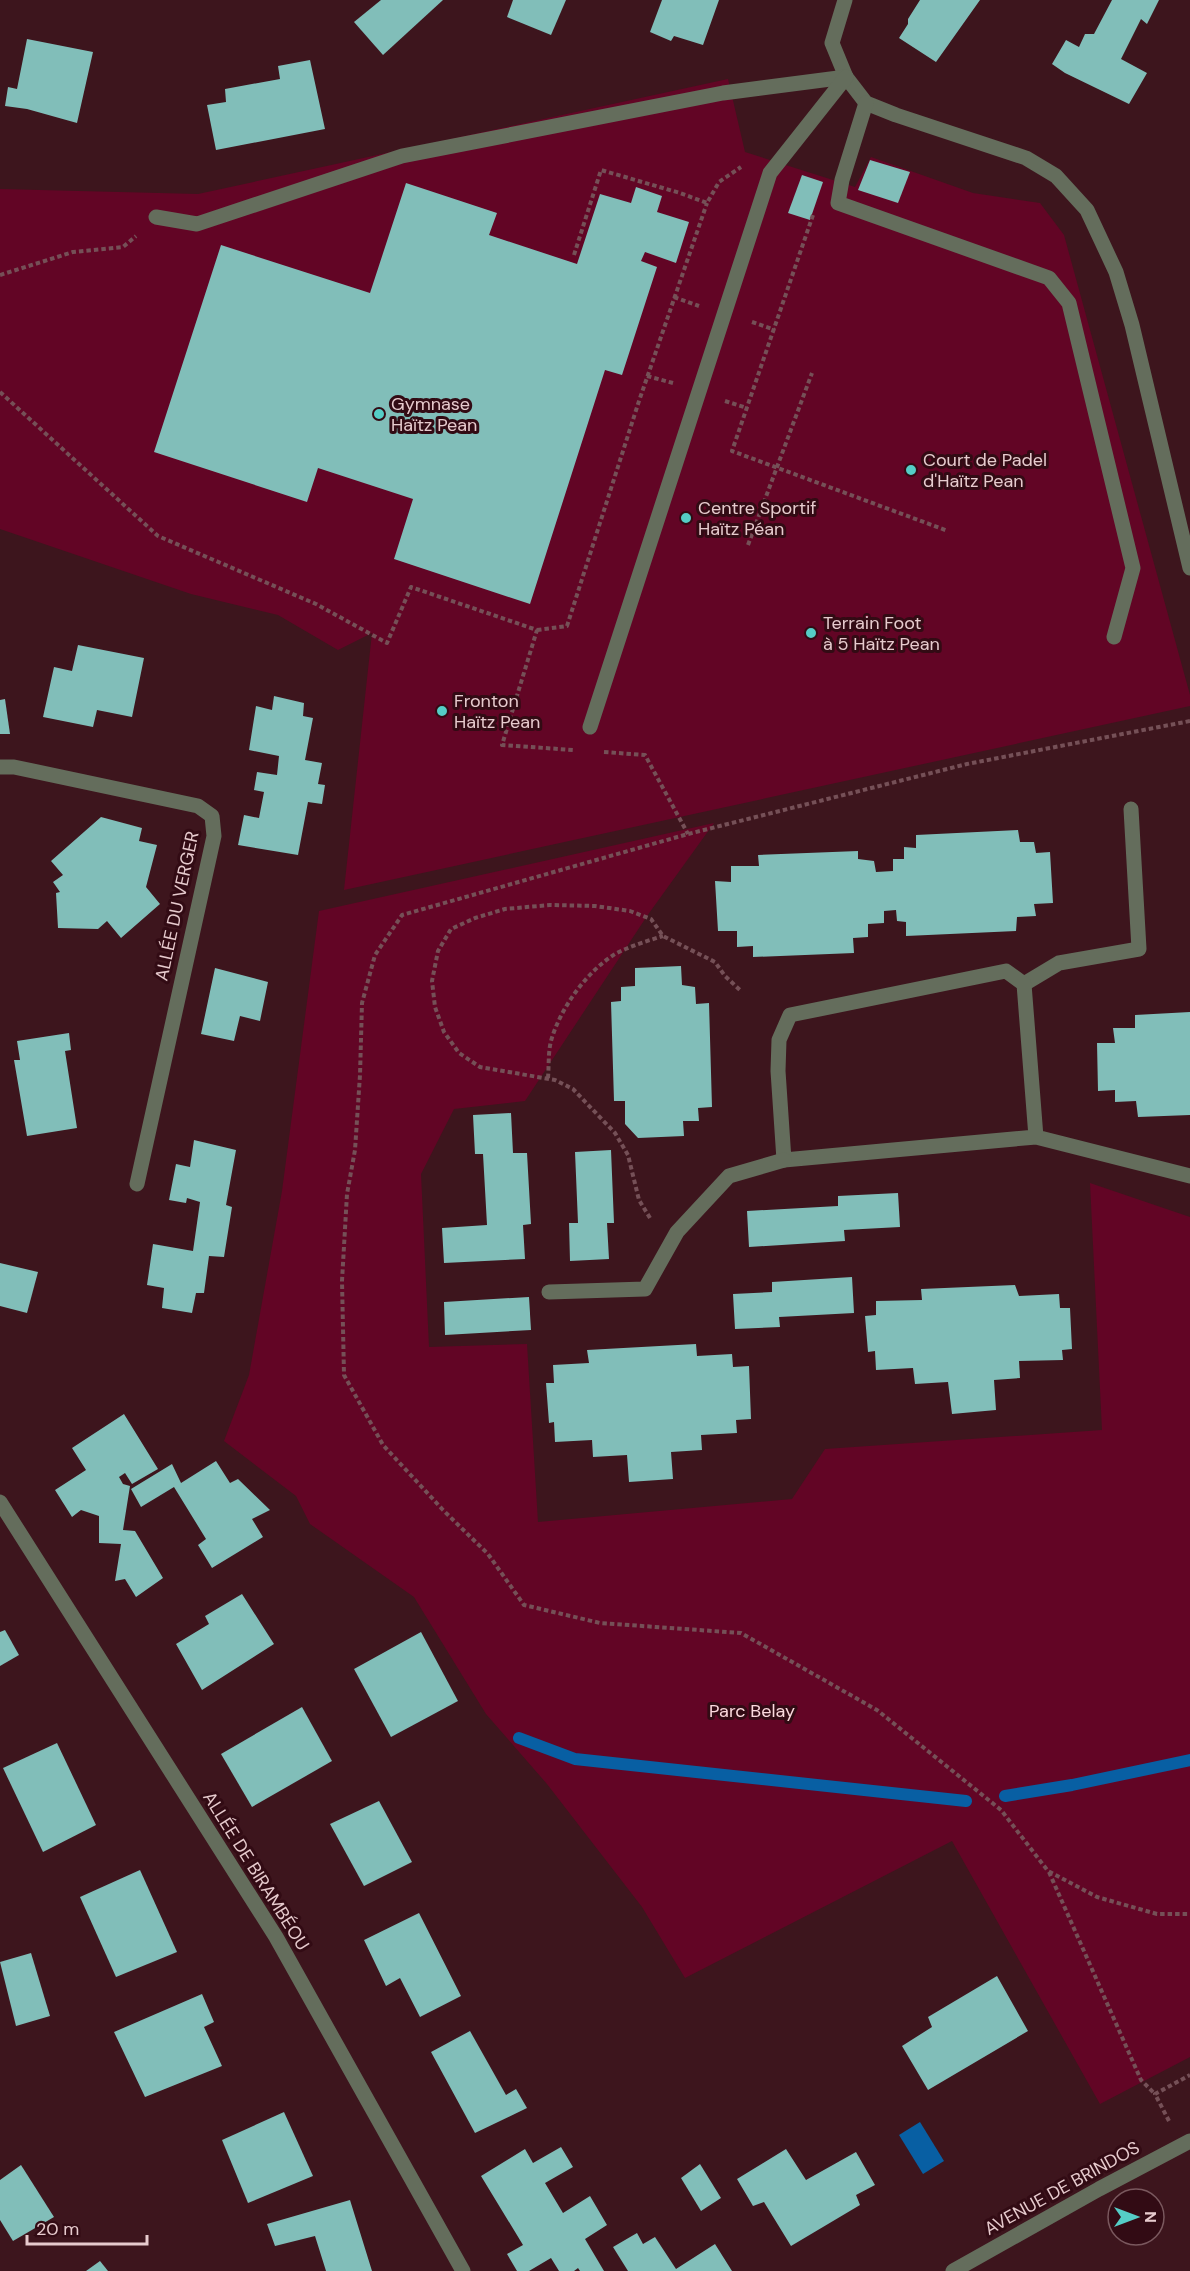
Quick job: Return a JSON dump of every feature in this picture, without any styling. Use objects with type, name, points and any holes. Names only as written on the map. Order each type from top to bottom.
[{"type":"street","points":[[845,0],[832,42],[846,77],[866,103],[1026,158],[1056,176],[1086,210],[1116,272],[1132,325],[1190,568]]},
{"type":"street","points":[[590,727],[770,173],[846,77]]},
{"type":"street","points":[[156,217],[197,224],[402,156],[723,93],[846,77]]},
{"type":"street","points":[[866,103],[842,180],[838,203],[1049,278],[1069,303],[1133,568],[1114,637]]},
{"type":"street","name":"ALLÉE DU VERGER","points":[[0,767],[14,767],[198,806],[212,816],[214,836],[137,1184]]},
{"type":"street","points":[[1024,984],[1059,963],[1139,949],[1131,809]]},
{"type":"street","points":[[784,1160],[778,1071],[779,1040],[790,1014],[1006,971],[1024,984],[1036,1137]]},
{"type":"street","points":[[549,1292],[645,1289],[677,1232],[729,1176],[784,1160],[1036,1137],[1190,1176]]},
{"type":"street","name":"ALLÉE DE BIRAMBÉOU","points":[[0,1502],[276,1937],[463,2271]]},
{"type":"street","name":"AVENUE DE BRINDOS","points":[[953,2271],[1190,2140]]},
{"type":"path","points":[[0,392],[158,536],[316,604],[387,643],[411,587],[537,630],[567,626],[647,376],[707,203],[719,183],[740,166],[765,187]]},
{"type":"path","points":[[574,255],[601,170],[707,203]]},
{"type":"path","points":[[838,203],[814,213],[732,451],[948,531]]},
{"type":"path","points":[[0,275],[74,252],[123,247],[156,217]]},
{"type":"path","points":[[674,297],[686,302]]},
{"type":"path","points":[[748,545],[812,374]]},
{"type":"path","points":[[647,376],[659,379]]},
{"type":"path","points":[[537,630],[502,745],[574,750]]},
{"type":"path","points":[[598,752],[645,755],[688,834]]},
{"type":"path","points":[[650,1218],[639,1200],[628,1155],[615,1133],[573,1089],[548,1078],[480,1066],[459,1053],[449,1039],[435,1007],[432,981],[438,951],[451,929],[475,918],[505,909],[550,905],[595,906],[630,911],[651,919],[663,936],[715,962],[725,976],[741,991]]},
{"type":"path","points":[[548,1078],[550,1044],[560,1016],[577,990],[615,955],[645,941],[663,936]]},
{"type":"path","points":[[1048,1871],[1141,2080],[1155,2094],[1173,2127]]},
{"type":"path","points":[[1155,2094],[1190,2075]]},
{"type":"green space","name":"Centre Sportif Haïtz Péan","points":[[728,79],[745,152],[855,187],[871,157],[973,193],[1040,203],[1064,235],[1190,695],[1190,706],[344,890],[372,633],[338,650],[278,615],[191,594],[0,529],[0,189],[198,194]]},
{"type":"green space","name":"Parc Belay","points":[[714,823],[647,916],[525,1101],[454,1109],[421,1174],[429,1347],[527,1344],[538,1522],[792,1499],[825,1449],[1102,1430],[1090,1183],[1190,1217],[1190,2057],[1100,2104],[952,1841],[685,1978],[642,1907],[547,1784],[486,1714],[414,1597],[310,1524],[296,1496],[224,1441],[249,1375],[282,1191],[319,911]]},
{"type":"water","points":[[920,2122],[944,2161],[923,2174],[899,2135]]},
{"type":"building","points":[[381,0],[443,0],[383,55],[354,22]]},
{"type":"building","points":[[513,0],[566,0],[551,35],[507,17]]},
{"type":"building","points":[[662,0],[719,0],[703,45],[674,36],[671,41],[650,32]]},
{"type":"building","points":[[920,0],[980,0],[936,62],[899,38]]},
{"type":"building","points":[[1112,0],[1159,0],[1147,24],[1141,19],[1121,59],[1147,73],[1129,104],[1065,73],[1052,64],[1066,40],[1079,47],[1085,34],[1094,34]]},
{"type":"building","points":[[27,39],[93,52],[77,123],[27,109],[5,106],[8,87],[17,89]]},
{"type":"building","points":[[310,60],[325,129],[216,150],[207,105],[226,102],[225,89],[280,79],[278,66]]},
{"type":"building","points":[[870,160],[910,172],[898,203],[858,190]]},
{"type":"building","points":[[802,175],[823,182],[810,220],[788,213]]},
{"type":"building","name":"Gymnase Haïtz Pean","points":[[406,183],[497,213],[489,235],[577,264],[600,194],[631,203],[636,187],[662,196],[657,212],[689,222],[676,263],[645,252],[641,261],[657,267],[622,375],[605,370],[530,604],[394,559],[413,499],[318,468],[307,502],[154,452],[221,245],[370,293]]},
{"type":"building","points":[[78,645],[144,658],[132,717],[97,710],[93,727],[43,717],[54,667],[72,671]]},
{"type":"building","points":[[274,696],[304,703],[303,716],[313,718],[305,760],[322,763],[318,784],[325,785],[322,804],[308,802],[298,855],[238,845],[244,815],[259,818],[264,792],[254,790],[257,772],[277,775],[279,756],[249,750],[256,706],[272,710]]},
{"type":"building","points":[[5,699],[10,734],[0,734],[0,700]]},
{"type":"building","points":[[101,817],[142,828],[139,841],[157,845],[146,887],[160,904],[121,938],[107,921],[98,929],[58,928],[56,893],[60,892],[53,882],[63,875],[51,861]]},
{"type":"building","points":[[1018,830],[1020,842],[1034,842],[1036,853],[1050,852],[1053,903],[1034,904],[1036,916],[1017,917],[1016,931],[906,936],[906,922],[897,921],[896,910],[884,911],[884,923],[868,924],[868,937],[853,938],[854,953],[753,957],[753,946],[737,947],[737,931],[718,931],[715,881],[731,882],[731,866],[759,866],[758,855],[858,851],[858,859],[874,861],[876,872],[893,871],[893,859],[904,859],[904,847],[916,848],[916,835]]},
{"type":"building","points":[[681,966],[682,985],[695,987],[696,1004],[709,1003],[712,1107],[698,1108],[699,1121],[683,1121],[684,1136],[638,1138],[625,1124],[625,1101],[614,1101],[611,1002],[621,1001],[621,987],[635,986],[635,968]]},
{"type":"building","points":[[215,968],[268,982],[260,1021],[240,1016],[234,1041],[201,1034]]},
{"type":"building","points":[[1190,1012],[1190,1115],[1138,1117],[1136,1101],[1115,1102],[1115,1090],[1098,1091],[1097,1043],[1115,1043],[1113,1028],[1135,1028],[1135,1015]]},
{"type":"building","points":[[69,1033],[71,1050],[65,1051],[77,1128],[27,1136],[14,1060],[20,1060],[17,1041]]},
{"type":"building","points":[[511,1113],[513,1153],[527,1153],[531,1224],[523,1225],[525,1259],[444,1263],[442,1228],[487,1225],[483,1154],[475,1154],[473,1115]]},
{"type":"building","points":[[194,1140],[236,1150],[226,1205],[232,1207],[224,1257],[209,1256],[204,1293],[196,1293],[192,1313],[162,1308],[164,1288],[147,1285],[153,1244],[193,1251],[200,1202],[187,1198],[186,1203],[169,1200],[176,1164],[190,1167]]},
{"type":"building","points":[[611,1150],[614,1223],[607,1223],[609,1259],[570,1261],[569,1223],[578,1223],[575,1152]]},
{"type":"building","points":[[898,1193],[900,1227],[844,1230],[845,1241],[749,1247],[747,1211],[838,1206],[838,1196]]},
{"type":"building","points":[[0,1263],[38,1272],[27,1313],[0,1306]]},
{"type":"building","points":[[852,1277],[854,1313],[779,1317],[780,1327],[735,1329],[733,1294],[772,1292],[772,1282]]},
{"type":"building","points":[[1015,1285],[1019,1296],[1059,1294],[1060,1308],[1070,1308],[1072,1349],[1062,1350],[1063,1360],[1019,1361],[1020,1378],[994,1380],[996,1410],[952,1414],[948,1382],[915,1384],[913,1368],[876,1370],[875,1351],[868,1352],[865,1316],[876,1315],[876,1301],[922,1300],[921,1289]]},
{"type":"building","points":[[529,1297],[531,1330],[445,1335],[444,1302]]},
{"type":"building","points":[[696,1344],[697,1356],[732,1354],[733,1367],[749,1366],[751,1419],[736,1420],[737,1433],[701,1435],[702,1450],[671,1452],[673,1479],[629,1482],[627,1455],[593,1457],[592,1440],[555,1442],[554,1422],[549,1423],[546,1383],[554,1383],[553,1365],[589,1363],[587,1350]]},
{"type":"building","points":[[124,1414],[158,1469],[132,1484],[125,1473],[119,1477],[123,1484],[130,1486],[123,1530],[135,1531],[163,1578],[136,1597],[125,1579],[115,1581],[121,1544],[99,1543],[99,1516],[81,1510],[72,1517],[55,1490],[86,1470],[72,1448]]},
{"type":"building","points":[[216,1461],[230,1483],[238,1479],[270,1510],[252,1519],[263,1537],[212,1568],[198,1545],[206,1539],[174,1487],[141,1507],[131,1489],[172,1464],[181,1483]]},
{"type":"building","points":[[242,1594],[274,1644],[202,1690],[176,1644],[209,1624],[205,1616]]},
{"type":"building","points":[[5,1630],[19,1655],[0,1666],[0,1632]]},
{"type":"building","points":[[421,1632],[458,1701],[391,1737],[354,1669]]},
{"type":"building","points":[[302,1707],[332,1761],[252,1807],[221,1754]]},
{"type":"building","points":[[57,1743],[96,1825],[43,1852],[3,1768]]},
{"type":"building","points":[[379,1801],[412,1862],[364,1886],[330,1824]]},
{"type":"building","points":[[140,1870],[177,1952],[116,1977],[80,1897]]},
{"type":"building","points":[[419,1913],[461,1996],[420,2017],[400,1978],[386,1986],[364,1940]]},
{"type":"building","points":[[31,1953],[50,2016],[16,2026],[0,1962]]},
{"type":"building","points":[[997,1976],[1028,2031],[928,2090],[902,2046],[932,2027],[928,2017]]},
{"type":"building","points":[[202,1994],[214,2022],[204,2027],[222,2066],[145,2097],[114,2032]]},
{"type":"building","points":[[470,2031],[506,2095],[516,2089],[527,2108],[475,2133],[431,2052]]},
{"type":"building","points":[[284,2112],[313,2176],[248,2203],[222,2140]]},
{"type":"building","points":[[561,2147],[573,2167],[545,2183],[563,2213],[590,2196],[607,2225],[585,2239],[604,2271],[580,2271],[578,2268],[574,2271],[559,2271],[551,2258],[529,2271],[517,2271],[507,2254],[523,2245],[481,2176],[525,2149],[533,2163]]},
{"type":"building","points":[[786,2149],[806,2180],[856,2152],[875,2185],[856,2195],[860,2205],[791,2246],[764,2202],[753,2206],[737,2179]]},
{"type":"building","points":[[700,2164],[721,2198],[701,2211],[681,2178]]},
{"type":"building","points":[[21,2165],[54,2217],[13,2241],[0,2220],[0,2180]]},
{"type":"building","points":[[350,2200],[372,2271],[326,2271],[315,2236],[275,2246],[267,2224]]},
{"type":"building","points":[[637,2233],[643,2244],[655,2237],[676,2269],[715,2244],[732,2271],[628,2271],[613,2247]]},
{"type":"building","points":[[100,2261],[108,2271],[86,2271]]},
{"type":"waterway","points":[[519,1738],[575,1759],[966,1801]]},
{"type":"waterway","points":[[1005,1796],[1072,1785],[1190,1760]]},
{"type":"place","name":"Gymnase Haïtz Pean","points":[[379,414]]},
{"type":"place","name":"Court de Padel d'Haïtz Pean","points":[[911,470]]},
{"type":"place","name":"Centre Sportif Haïtz Péan","points":[[686,518]]},
{"type":"place","name":"Terrain Foot à 5 Haïtz Pean","points":[[811,633]]},
{"type":"place","name":"Fronton Haïtz Pean","points":[[442,711]]}]
